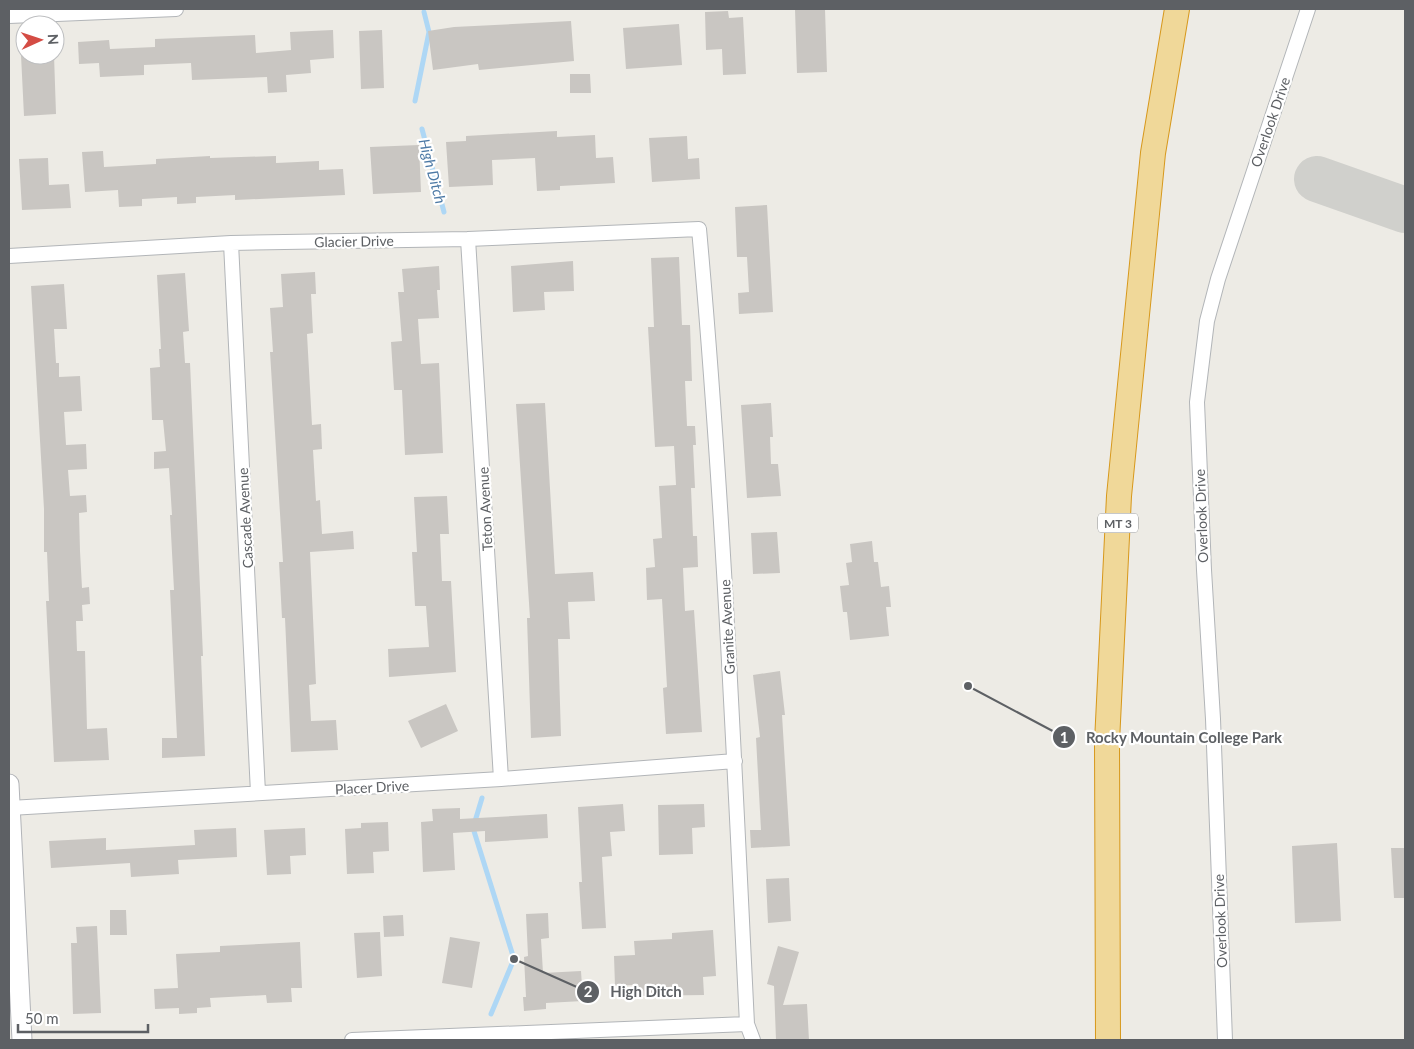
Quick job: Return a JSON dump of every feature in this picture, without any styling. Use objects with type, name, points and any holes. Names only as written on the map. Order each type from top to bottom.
[{"type":"highway","name":"MT 3","points":[[1108,1040],[1107,742],[1119,496],[1152,153],[1177,9]]},
{"type":"main road","points":[[9,784],[22,1040]]},
{"type":"street","points":[[9,16],[176,9]]},
{"type":"street","name":"Overlook Drive","points":[[1225,1040],[1213,719],[1197,402],[1207,321],[1218,279],[1308,9]]},
{"type":"street","name":"Glacier Drive","points":[[9,256],[232,243],[468,240],[699,229]]},
{"type":"street","name":"Granite Avenue","points":[[699,229],[709,341],[735,761],[747,1024],[753,1040]]},
{"type":"street","name":"Teton Avenue","points":[[468,240],[501,779]]},
{"type":"street","name":"Cascade Avenue","points":[[232,243],[258,793]]},
{"type":"street","name":"Placer Drive","points":[[10,808],[501,779],[735,761]]},
{"type":"street","points":[[352,1040],[747,1024]]},
{"type":"building","points":[[795,9],[825,9],[827,72],[797,73]]},
{"type":"building","points":[[728,11],[729,18],[743,17],[746,74],[723,75],[722,49],[706,50],[705,12]]},
{"type":"building","points":[[571,21],[574,61],[479,70],[478,64],[433,70],[428,31],[454,27]]},
{"type":"building","points":[[679,24],[682,65],[626,69],[623,28]]},
{"type":"building","points":[[333,30],[334,58],[310,60],[311,73],[286,75],[287,92],[268,93],[267,77],[192,80],[191,63],[144,65],[144,75],[100,77],[99,63],[79,64],[78,42],[109,40],[110,49],[155,47],[155,39],[255,35],[256,53],[291,50],[290,32]]},
{"type":"building","points":[[382,30],[384,88],[361,89],[359,31]]},
{"type":"building","points":[[21,65],[54,65],[56,114],[24,116]]},
{"type":"building","points":[[570,74],[590,74],[591,93],[570,93]]},
{"type":"building","points":[[557,131],[557,137],[595,135],[596,158],[613,157],[615,183],[560,186],[560,190],[537,191],[535,158],[492,160],[493,185],[449,187],[446,142],[466,141],[466,136]]},
{"type":"building","points":[[687,136],[688,159],[699,158],[700,179],[652,182],[649,138]]},
{"type":"building","points":[[419,145],[421,192],[373,194],[370,147]]},
{"type":"building","points":[[103,151],[104,167],[156,164],[156,159],[210,156],[210,158],[276,156],[276,163],[319,161],[319,170],[343,169],[345,195],[235,200],[235,195],[196,197],[196,203],[177,204],[177,197],[142,199],[142,206],[119,207],[118,190],[85,192],[82,152]]},
{"type":"building","points":[[48,158],[49,185],[69,184],[71,208],[22,210],[19,159]]},
{"type":"building","points":[[767,205],[773,312],[739,314],[738,293],[749,292],[747,257],[737,257],[735,207]]},
{"type":"building","points":[[679,257],[682,325],[690,325],[692,381],[685,381],[687,426],[695,426],[696,445],[693,445],[695,488],[691,488],[693,536],[697,536],[698,567],[683,568],[685,611],[694,610],[702,732],[666,734],[663,688],[667,687],[662,599],[647,600],[646,568],[655,567],[653,539],[662,538],[659,486],[676,485],[674,446],[655,447],[648,327],[654,327],[651,258]]},
{"type":"building","points":[[573,261],[574,291],[544,292],[545,310],[513,312],[511,266]]},
{"type":"building","points":[[439,266],[440,290],[437,290],[439,318],[418,319],[421,364],[439,363],[443,453],[405,455],[402,390],[394,390],[391,342],[402,341],[398,292],[404,292],[402,269]]},
{"type":"building","points":[[315,272],[316,294],[311,294],[313,333],[307,334],[312,425],[321,424],[322,449],[313,450],[316,501],[320,500],[322,534],[353,531],[354,549],[310,552],[316,684],[309,685],[311,721],[336,720],[338,750],[291,752],[285,618],[282,618],[279,562],[283,562],[270,352],[273,352],[270,308],[283,307],[281,274]]},
{"type":"building","points":[[185,273],[189,331],[183,332],[185,363],[190,363],[203,656],[201,656],[205,756],[162,758],[162,738],[177,738],[170,590],[174,590],[170,515],[172,515],[169,468],[154,469],[154,452],[166,451],[163,420],[152,420],[150,368],[160,367],[159,349],[161,349],[157,275]]},
{"type":"building","points":[[64,284],[67,329],[54,329],[56,363],[59,363],[59,377],[80,376],[82,411],[64,412],[66,445],[86,444],[87,469],[68,470],[70,496],[86,495],[87,512],[79,513],[80,551],[82,588],[89,587],[90,604],[82,605],[83,621],[76,621],[77,651],[85,651],[87,729],[107,728],[109,760],[54,762],[46,601],[49,601],[47,552],[44,552],[44,509],[31,286]]},
{"type":"building","points":[[545,403],[555,574],[593,572],[595,601],[568,602],[570,639],[558,639],[561,736],[531,738],[527,618],[530,618],[516,404]]},
{"type":"building","points":[[771,403],[773,437],[770,437],[771,464],[778,464],[781,496],[747,498],[741,405]]},
{"type":"building","points":[[447,496],[449,534],[440,534],[442,581],[451,581],[456,672],[389,677],[388,649],[429,647],[426,606],[415,606],[412,552],[417,552],[414,497]]},
{"type":"building","points":[[777,532],[780,573],[753,574],[751,533]]},
{"type":"building","points":[[872,541],[874,562],[878,562],[881,587],[889,586],[891,607],[886,607],[889,636],[850,640],[847,612],[843,612],[840,586],[849,585],[846,563],[852,562],[850,544]]},
{"type":"building","points":[[780,671],[785,715],[782,715],[790,846],[751,848],[750,830],[761,830],[756,738],[760,737],[753,675]]},
{"type":"building","points":[[446,704],[458,731],[421,748],[408,721]]},
{"type":"building","points":[[623,804],[625,831],[610,832],[612,856],[602,857],[606,928],[582,929],[579,882],[582,882],[578,807]]},
{"type":"building","points":[[704,804],[705,827],[692,828],[693,854],[659,855],[658,805]]},
{"type":"building","points":[[460,808],[460,819],[547,814],[548,838],[485,842],[485,831],[453,833],[455,870],[423,872],[421,822],[433,821],[432,809]]},
{"type":"building","points":[[388,822],[389,851],[373,852],[374,873],[347,874],[345,829],[361,828],[361,823]]},
{"type":"building","points":[[236,828],[237,857],[178,860],[179,874],[131,877],[130,863],[51,868],[49,841],[106,838],[106,850],[195,845],[194,830]]},
{"type":"building","points":[[305,828],[306,855],[290,856],[291,874],[267,875],[264,830]]},
{"type":"building","points":[[1337,843],[1341,921],[1295,923],[1292,846]]},
{"type":"building","points":[[1391,848],[1405,848],[1405,898],[1394,898]]},
{"type":"building","points":[[789,878],[791,921],[768,923],[766,879]]},
{"type":"building","points":[[110,910],[126,910],[127,935],[110,935]]},
{"type":"building","points":[[548,913],[549,938],[541,939],[543,973],[581,971],[583,1001],[546,1003],[546,1009],[524,1011],[523,997],[526,997],[524,957],[528,956],[526,914]]},
{"type":"building","points":[[403,915],[404,936],[384,937],[383,916]]},
{"type":"building","points":[[97,926],[101,1013],[73,1014],[71,943],[77,943],[76,927]]},
{"type":"building","points":[[713,930],[716,976],[703,977],[704,995],[634,996],[633,985],[615,986],[614,956],[635,955],[634,941],[672,939],[672,933]]},
{"type":"building","points":[[380,932],[382,976],[357,978],[354,933]]},
{"type":"building","points":[[450,937],[480,942],[472,988],[442,983]]},
{"type":"building","points":[[300,942],[302,988],[291,988],[292,1002],[267,1003],[266,995],[210,998],[211,1007],[197,1008],[197,1013],[179,1014],[179,1008],[155,1009],[154,989],[178,988],[176,954],[220,952],[220,946]]},
{"type":"building","points":[[778,946],[799,952],[783,1005],[807,1004],[809,1040],[776,1040],[774,986],[767,984]]},
{"type":"waterway","name":"High Ditch","points":[[415,101],[429,32],[424,12]]},
{"type":"waterway","name":"High Ditch","points":[[422,129],[444,212]]},
{"type":"waterway","name":"High Ditch","points":[[482,798],[473,828],[514,959],[491,1014]]},
{"type":"taxiway","points":[[1317,179],[1405,210]]},
{"type":"place","name":"Rocky Mountain College Park","points":[[968,686]]},
{"type":"place","name":"High Ditch","points":[[514,959]]}]
